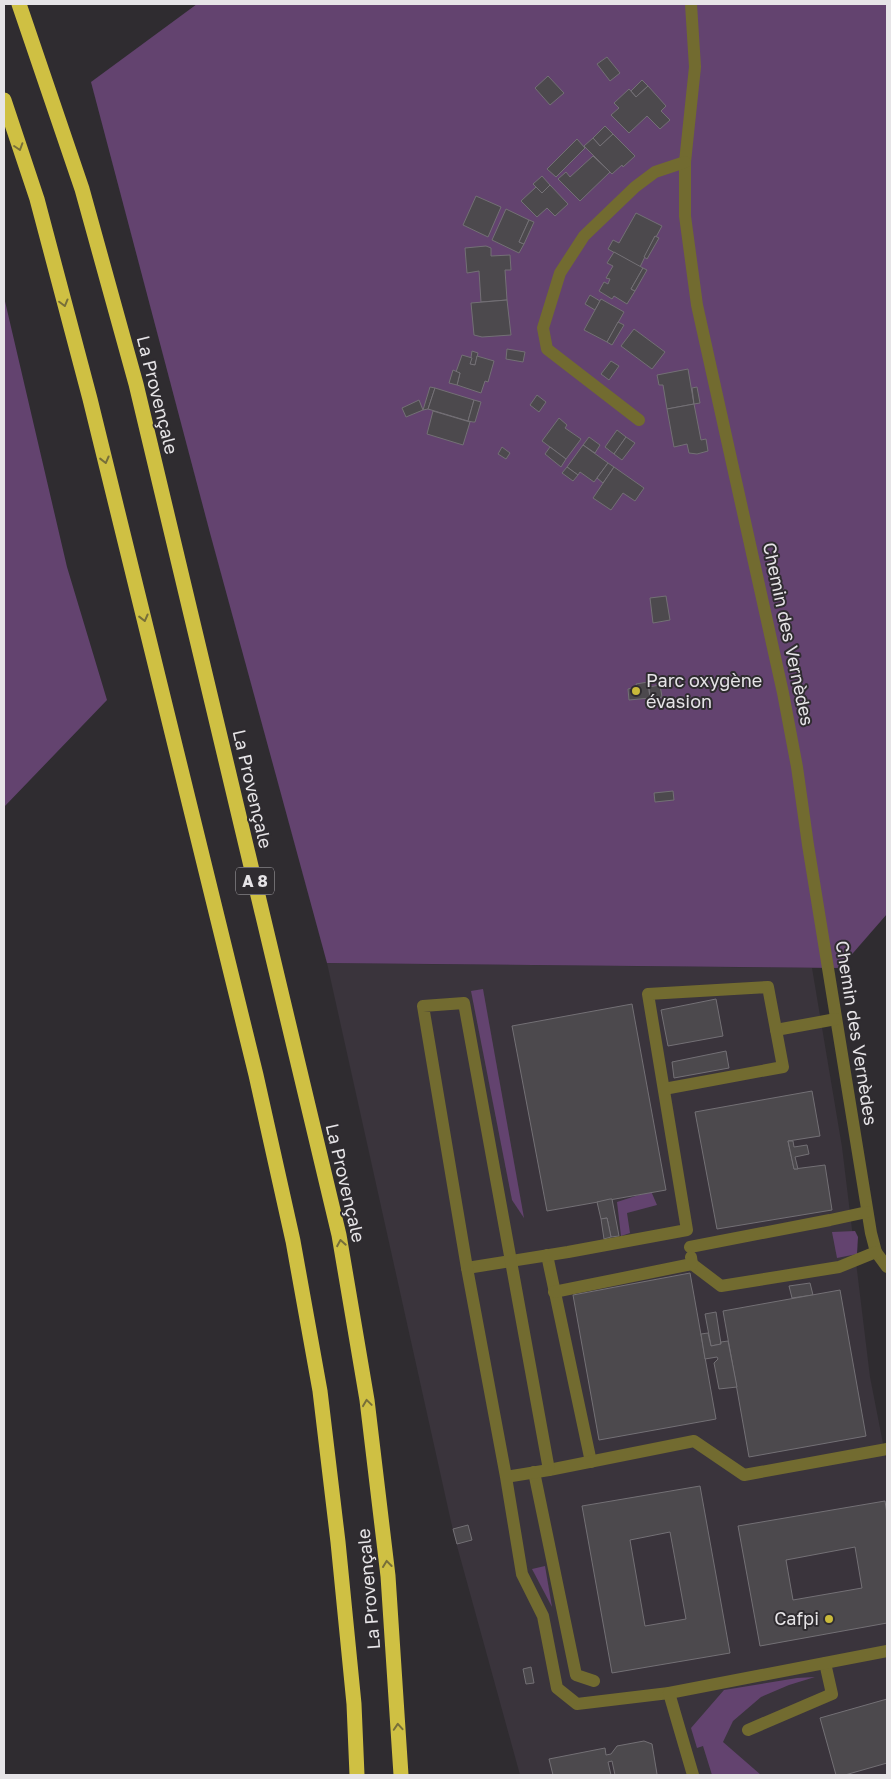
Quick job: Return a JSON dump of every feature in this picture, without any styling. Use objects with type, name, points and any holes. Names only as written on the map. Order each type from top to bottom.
[{"type":"highway","name":"La Provençale","points":[[19,4],[82,189],[136,384],[339,1235],[367,1400],[388,1576],[401,1775]]},
{"type":"highway","name":"La Provençale","points":[[4,100],[37,199],[90,400],[256,1074],[293,1241],[320,1392],[338,1542],[354,1704],[357,1775]]},
{"type":"street","name":"Chemin des Vernèdes","points":[[691,4],[695,67],[684,162],[685,216],[697,305],[783,693],[797,767],[867,1212],[876,1252],[887,1267]]},
{"type":"street","points":[[639,420],[547,349],[543,328],[560,273],[584,236],[634,186],[655,172],[684,162]]},
{"type":"street","points":[[664,1089],[783,1067],[768,988],[648,994],[692,1264],[721,1286],[839,1267],[876,1252]]},
{"type":"street","points":[[549,1470],[464,1003],[423,1006],[467,1268],[522,1574],[543,1616],[557,1688],[577,1704],[669,1692],[887,1651]]},
{"type":"street","points":[[776,1030],[836,1019]]},
{"type":"street","points":[[690,1247],[867,1212]]},
{"type":"street","points":[[467,1268],[687,1230]]},
{"type":"street","points":[[547,1255],[591,1462]]},
{"type":"street","points":[[554,1292],[692,1264]]},
{"type":"street","points":[[506,1477],[694,1441],[744,1474],[887,1449]]},
{"type":"street","points":[[534,1472],[576,1675],[594,1681]]},
{"type":"street","points":[[748,1730],[832,1694],[825,1663]]},
{"type":"street","points":[[669,1692],[693,1775]]},
{"type":"shaded area","points":[[197,4],[887,4],[887,914],[840,968],[327,963],[210,533],[91,82]]},
{"type":"shaded area","points":[[4,297],[67,567],[107,700],[4,807]]},
{"type":"shaded area","points":[[327,963],[812,968],[842,1147],[870,1377],[887,1464],[887,1775],[520,1775],[454,1535]]},
{"type":"shaded area","points":[[483,989],[524,1218],[512,1200],[471,991]]},
{"type":"shaded area","points":[[651,1191],[657,1205],[627,1213],[630,1233],[621,1236],[617,1202]]},
{"type":"shaded area","points":[[855,1231],[858,1237],[857,1254],[837,1258],[832,1232]]},
{"type":"shaded area","points":[[545,1566],[552,1607],[532,1569]]},
{"type":"shaded area","points":[[815,1677],[789,1685],[761,1697],[733,1721],[723,1742],[761,1775],[712,1775],[703,1746],[697,1748],[691,1728],[724,1690],[797,1678]]},
{"type":"building","points":[[607,57],[620,73],[610,81],[597,64]]},
{"type":"building","points":[[548,76],[564,93],[550,105],[535,88]]},
{"type":"building","points":[[642,80],[648,86],[636,97],[631,91]]},
{"type":"building","points":[[648,86],[666,106],[661,111],[670,120],[660,129],[647,116],[629,133],[611,115],[619,108],[614,103],[629,89],[636,97]]},
{"type":"building","points":[[605,126],[613,134],[600,146],[593,138]]},
{"type":"building","points":[[613,134],[635,156],[612,174],[584,146],[593,138],[600,146]]},
{"type":"building","points":[[577,139],[585,148],[556,177],[547,169]]},
{"type":"building","points":[[593,156],[610,172],[580,201],[558,179],[566,172],[570,177]]},
{"type":"building","points":[[542,176],[550,185],[542,193],[533,184]]},
{"type":"building","points":[[550,185],[568,204],[555,216],[547,208],[537,217],[521,201],[536,187],[542,193]]},
{"type":"building","points":[[476,196],[501,207],[488,237],[463,225]]},
{"type":"building","points":[[506,209],[529,220],[519,242],[524,244],[519,253],[492,240]]},
{"type":"building","points":[[636,213],[662,226],[640,267],[608,249],[613,240],[619,243]]},
{"type":"building","points":[[529,220],[534,222],[524,244],[519,242]]},
{"type":"building","points":[[655,236],[659,238],[647,259],[644,257]]},
{"type":"building","points":[[486,246],[491,248],[491,256],[510,255],[511,270],[505,270],[507,300],[481,302],[479,271],[467,273],[465,248]]},
{"type":"building","points":[[614,252],[643,268],[631,289],[635,291],[627,304],[614,296],[612,299],[599,291],[604,282],[608,284],[610,279],[606,278],[613,266],[607,263]]},
{"type":"building","points":[[643,268],[647,270],[635,291],[631,289]]},
{"type":"building","points":[[590,295],[600,301],[595,310],[585,304]]},
{"type":"building","points":[[601,299],[624,312],[607,342],[584,330]]},
{"type":"building","points":[[507,300],[511,335],[482,337],[474,335],[471,303]]},
{"type":"building","points":[[618,322],[624,325],[612,345],[607,342]]},
{"type":"building","points":[[634,329],[665,352],[652,369],[621,346]]},
{"type":"building","points":[[507,349],[525,352],[523,362],[506,359]]},
{"type":"building","points":[[472,351],[478,353],[475,365],[470,364]]},
{"type":"building","points":[[462,355],[472,358],[470,364],[475,365],[477,356],[494,361],[488,382],[485,381],[481,393],[457,385],[460,373],[456,372]]},
{"type":"building","points":[[611,361],[619,366],[609,380],[601,374]]},
{"type":"building","points":[[688,369],[694,404],[667,409],[663,385],[659,385],[657,375]]},
{"type":"building","points":[[453,370],[460,373],[457,385],[449,383]]},
{"type":"building","points":[[430,387],[435,388],[428,409],[423,410]]},
{"type":"building","points":[[697,387],[700,403],[694,404],[692,388]]},
{"type":"building","points":[[435,388],[474,400],[468,421],[428,409]]},
{"type":"building","points":[[537,395],[546,402],[539,412],[530,405]]},
{"type":"building","points":[[419,400],[423,410],[406,417],[402,408]]},
{"type":"building","points":[[474,400],[481,402],[475,422],[473,422],[468,421]]},
{"type":"building","points":[[694,404],[701,440],[706,439],[708,451],[697,454],[689,453],[687,444],[674,447],[667,409]]},
{"type":"building","points":[[433,411],[470,422],[463,445],[427,434]]},
{"type":"building","points":[[559,418],[567,425],[565,428],[581,439],[566,459],[542,441]]},
{"type":"building","points":[[617,430],[626,437],[614,454],[605,447]]},
{"type":"building","points":[[589,437],[600,445],[595,453],[583,445]]},
{"type":"building","points":[[626,437],[635,443],[622,460],[614,454]]},
{"type":"building","points":[[583,445],[608,463],[594,482],[580,472],[578,475],[567,467]]},
{"type":"building","points":[[502,447],[510,453],[506,459],[498,454]]},
{"type":"building","points":[[550,447],[566,459],[561,467],[545,454]]},
{"type":"building","points":[[608,463],[614,467],[603,483],[597,478]]},
{"type":"building","points":[[567,467],[578,475],[573,481],[562,473]]},
{"type":"building","points":[[614,467],[644,488],[635,501],[623,493],[611,510],[593,498]]},
{"type":"building","points":[[666,596],[670,620],[653,623],[650,598]]},
{"type":"building","points":[[648,682],[650,698],[629,700],[628,689],[637,687],[636,684]]},
{"type":"building","points":[[660,685],[662,697],[650,699],[649,687]]},
{"type":"building","points":[[673,791],[674,800],[655,802],[654,793]]},
{"type":"building","points":[[716,999],[723,1036],[668,1046],[661,1010]]},
{"type":"building","points":[[632,1004],[666,1190],[547,1211],[512,1026]]},
{"type":"building","points":[[726,1051],[729,1068],[674,1078],[672,1062]]},
{"type":"building","points":[[812,1091],[820,1136],[788,1141],[794,1169],[825,1165],[832,1210],[717,1229],[695,1112]]},
{"type":"building","points":[[788,1141],[793,1141],[794,1147],[807,1145],[809,1154],[795,1157],[798,1169],[794,1169]]},
{"type":"building","points":[[612,1199],[619,1236],[611,1237],[607,1218],[601,1219],[597,1202]]},
{"type":"building","points":[[607,1218],[611,1237],[604,1239],[601,1219]]},
{"type":"building","points":[[690,1273],[716,1419],[599,1440],[573,1295]]},
{"type":"building","points":[[810,1283],[813,1295],[792,1298],[789,1286]]},
{"type":"building","points":[[840,1290],[866,1436],[749,1457],[723,1311]]},
{"type":"building","points":[[716,1312],[721,1344],[711,1346],[705,1314]]},
{"type":"building","points":[[708,1333],[711,1346],[728,1341],[737,1387],[719,1389],[714,1363],[718,1359],[717,1357],[705,1359],[701,1334]]},
{"type":"building","points":[[700,1486],[730,1653],[612,1673],[582,1506]],"holes":[[[670,1532],[686,1619],[645,1626],[630,1540]]]},
{"type":"building","points":[[885,1501],[887,1514],[887,1623],[760,1646],[738,1526]],"holes":[[[855,1547],[862,1588],[793,1600],[786,1560]]]},
{"type":"building","points":[[468,1525],[472,1540],[457,1544],[453,1529]]},
{"type":"building","points":[[531,1667],[534,1683],[526,1684],[523,1669]]},
{"type":"building","points":[[887,1699],[887,1763],[845,1775],[836,1775],[820,1718]]},
{"type":"building","points":[[644,1741],[652,1744],[656,1775],[615,1775],[612,1761],[608,1762],[611,1775],[553,1775],[549,1759],[605,1748],[606,1755],[611,1754],[617,1746]]},
{"type":"place","name":"Parc oxygène évasion","points":[[636,691]]},
{"type":"place","name":"Cafpi","points":[[829,1619]]}]
